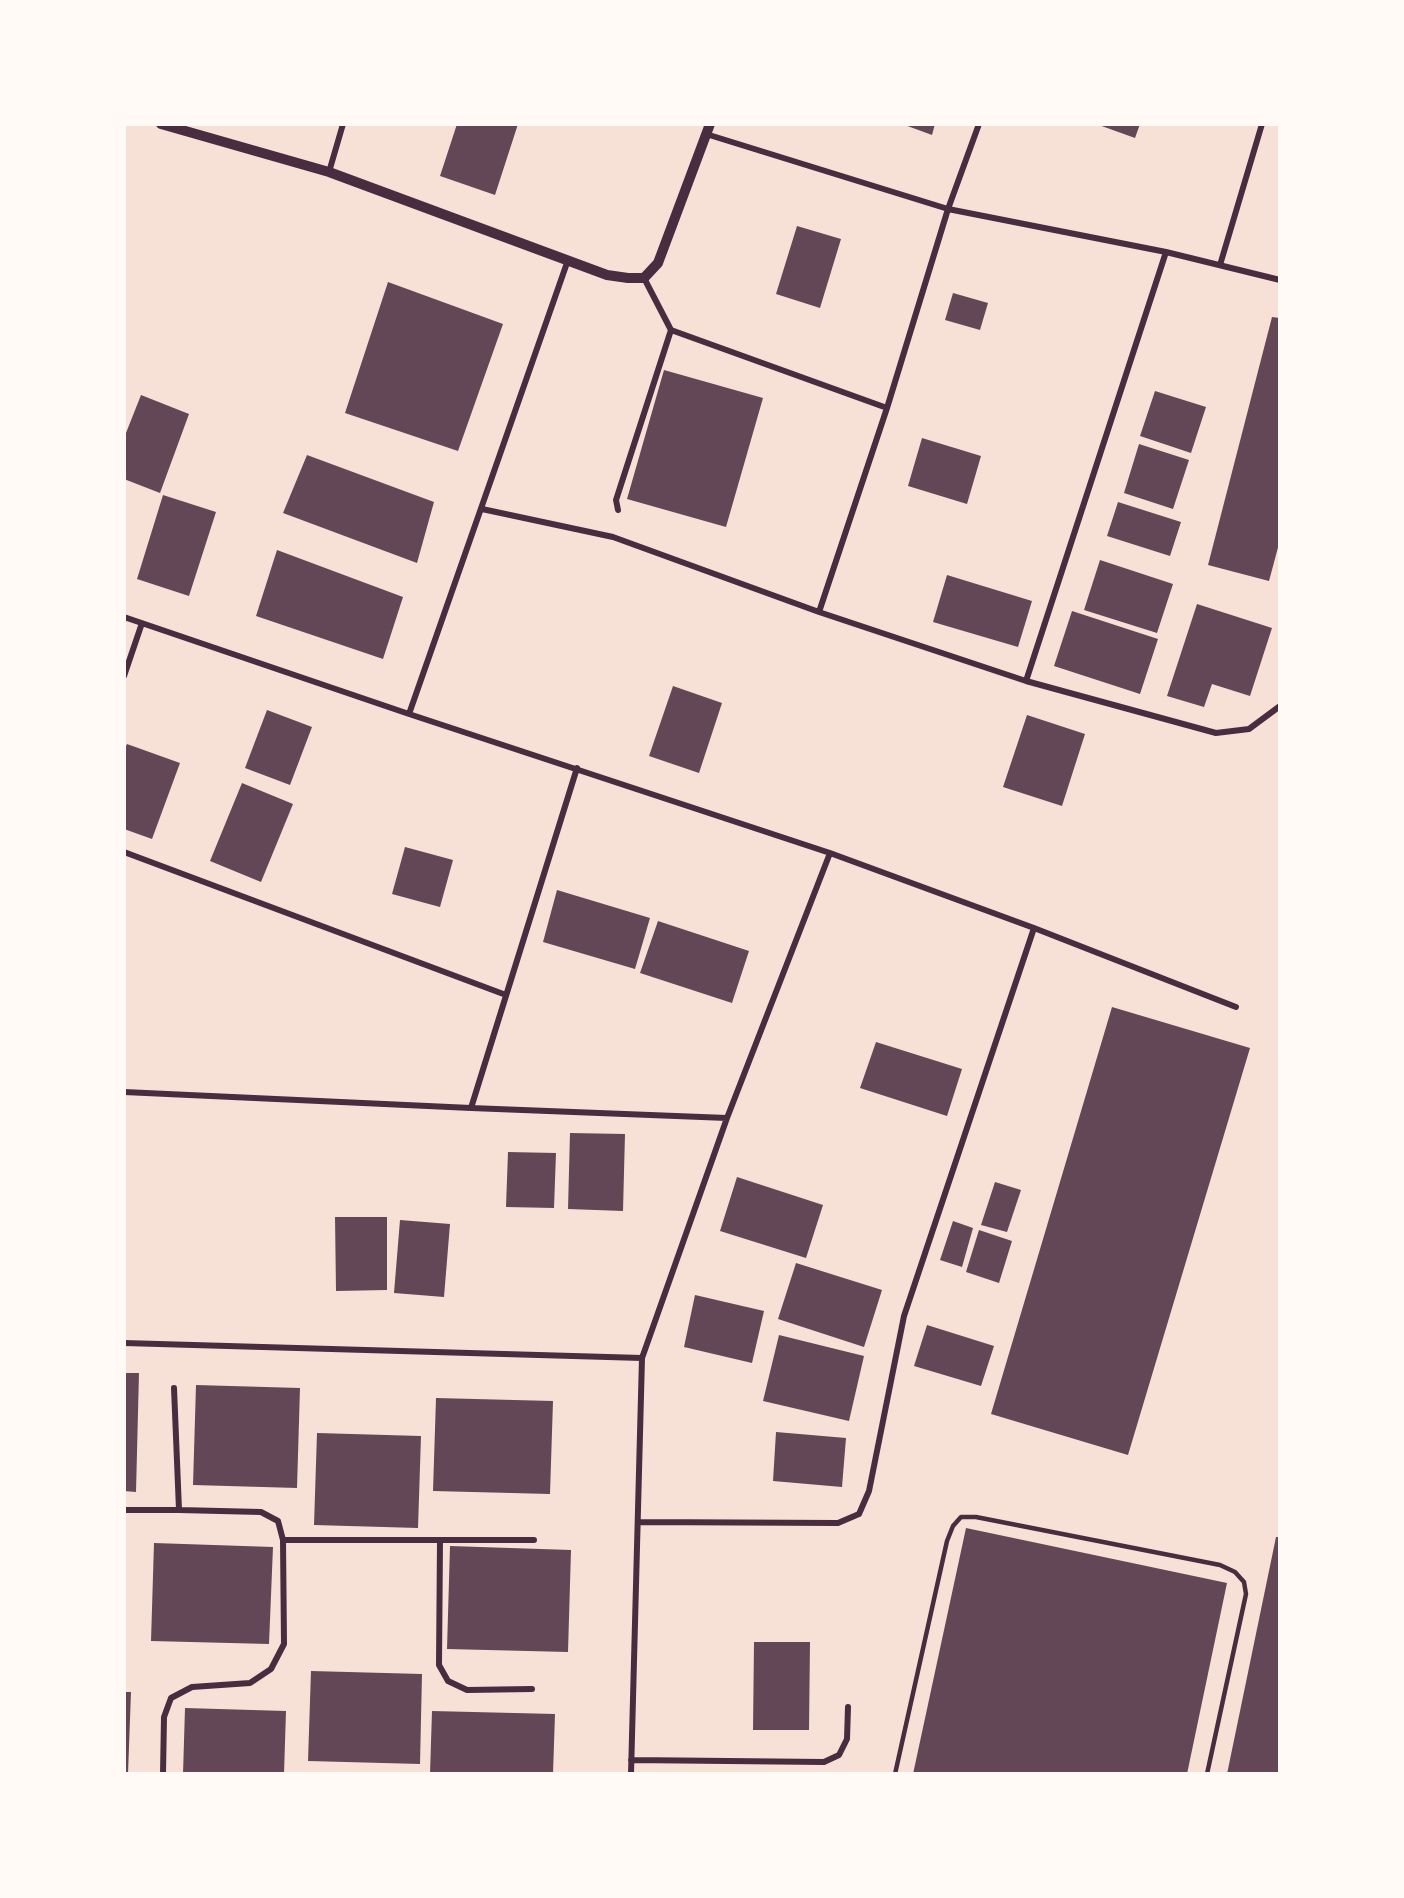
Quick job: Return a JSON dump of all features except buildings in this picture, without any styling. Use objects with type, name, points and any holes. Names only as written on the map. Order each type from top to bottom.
[{"type":"street","points":[[161,124],[329,172],[607,274],[628,278],[644,278],[658,263],[708,129],[948,209],[1166,252],[1280,280]]},
{"type":"street","points":[[329,172],[343,124]]},
{"type":"street","points":[[819,612],[887,408],[948,209],[979,124]]},
{"type":"street","points":[[1220,265],[1262,124]]},
{"type":"street","points":[[1026,681],[1166,252]]},
{"type":"street","points":[[409,714],[568,260]]},
{"type":"street","points":[[644,278],[671,330],[887,408]]},
{"type":"street","points":[[618,510],[616,500],[671,330]]},
{"type":"street","points":[[482,509],[613,537],[819,612],[1026,681],[1216,733],[1249,729],[1280,706]]},
{"type":"street","points":[[124,617],[830,853],[1034,928],[1236,1007]]},
{"type":"street","points":[[124,676],[142,623]]},
{"type":"street","points":[[471,1108],[577,768]]},
{"type":"street","points":[[124,852],[506,995]]},
{"type":"street","points":[[631,1773],[642,1358],[728,1118],[830,853]]},
{"type":"street","points":[[638,1522],[838,1523],[859,1514],[869,1491],[904,1316],[1034,928]]},
{"type":"street","points":[[124,1092],[728,1118]]},
{"type":"street","points":[[124,1343],[642,1358]]},
{"type":"street","points":[[174,1388],[179,1510]]},
{"type":"street","points":[[124,1510],[261,1512],[278,1521],[284,1540],[284,1644],[280,1652],[271,1669],[250,1683],[192,1687],[171,1698],[164,1717],[164,1773]]},
{"type":"street","points":[[284,1540],[534,1540]]},
{"type":"street","points":[[440,1540],[440,1665],[448,1681],[467,1690],[532,1689]]},
{"type":"street","points":[[631,1760],[824,1762],[839,1755],[847,1739],[848,1707]]},
{"type":"lane","points":[[895,1773],[946,1541],[953,1526],[961,1517],[976,1517],[1220,1565],[1236,1572],[1244,1582],[1246,1594],[1207,1773]]}]
